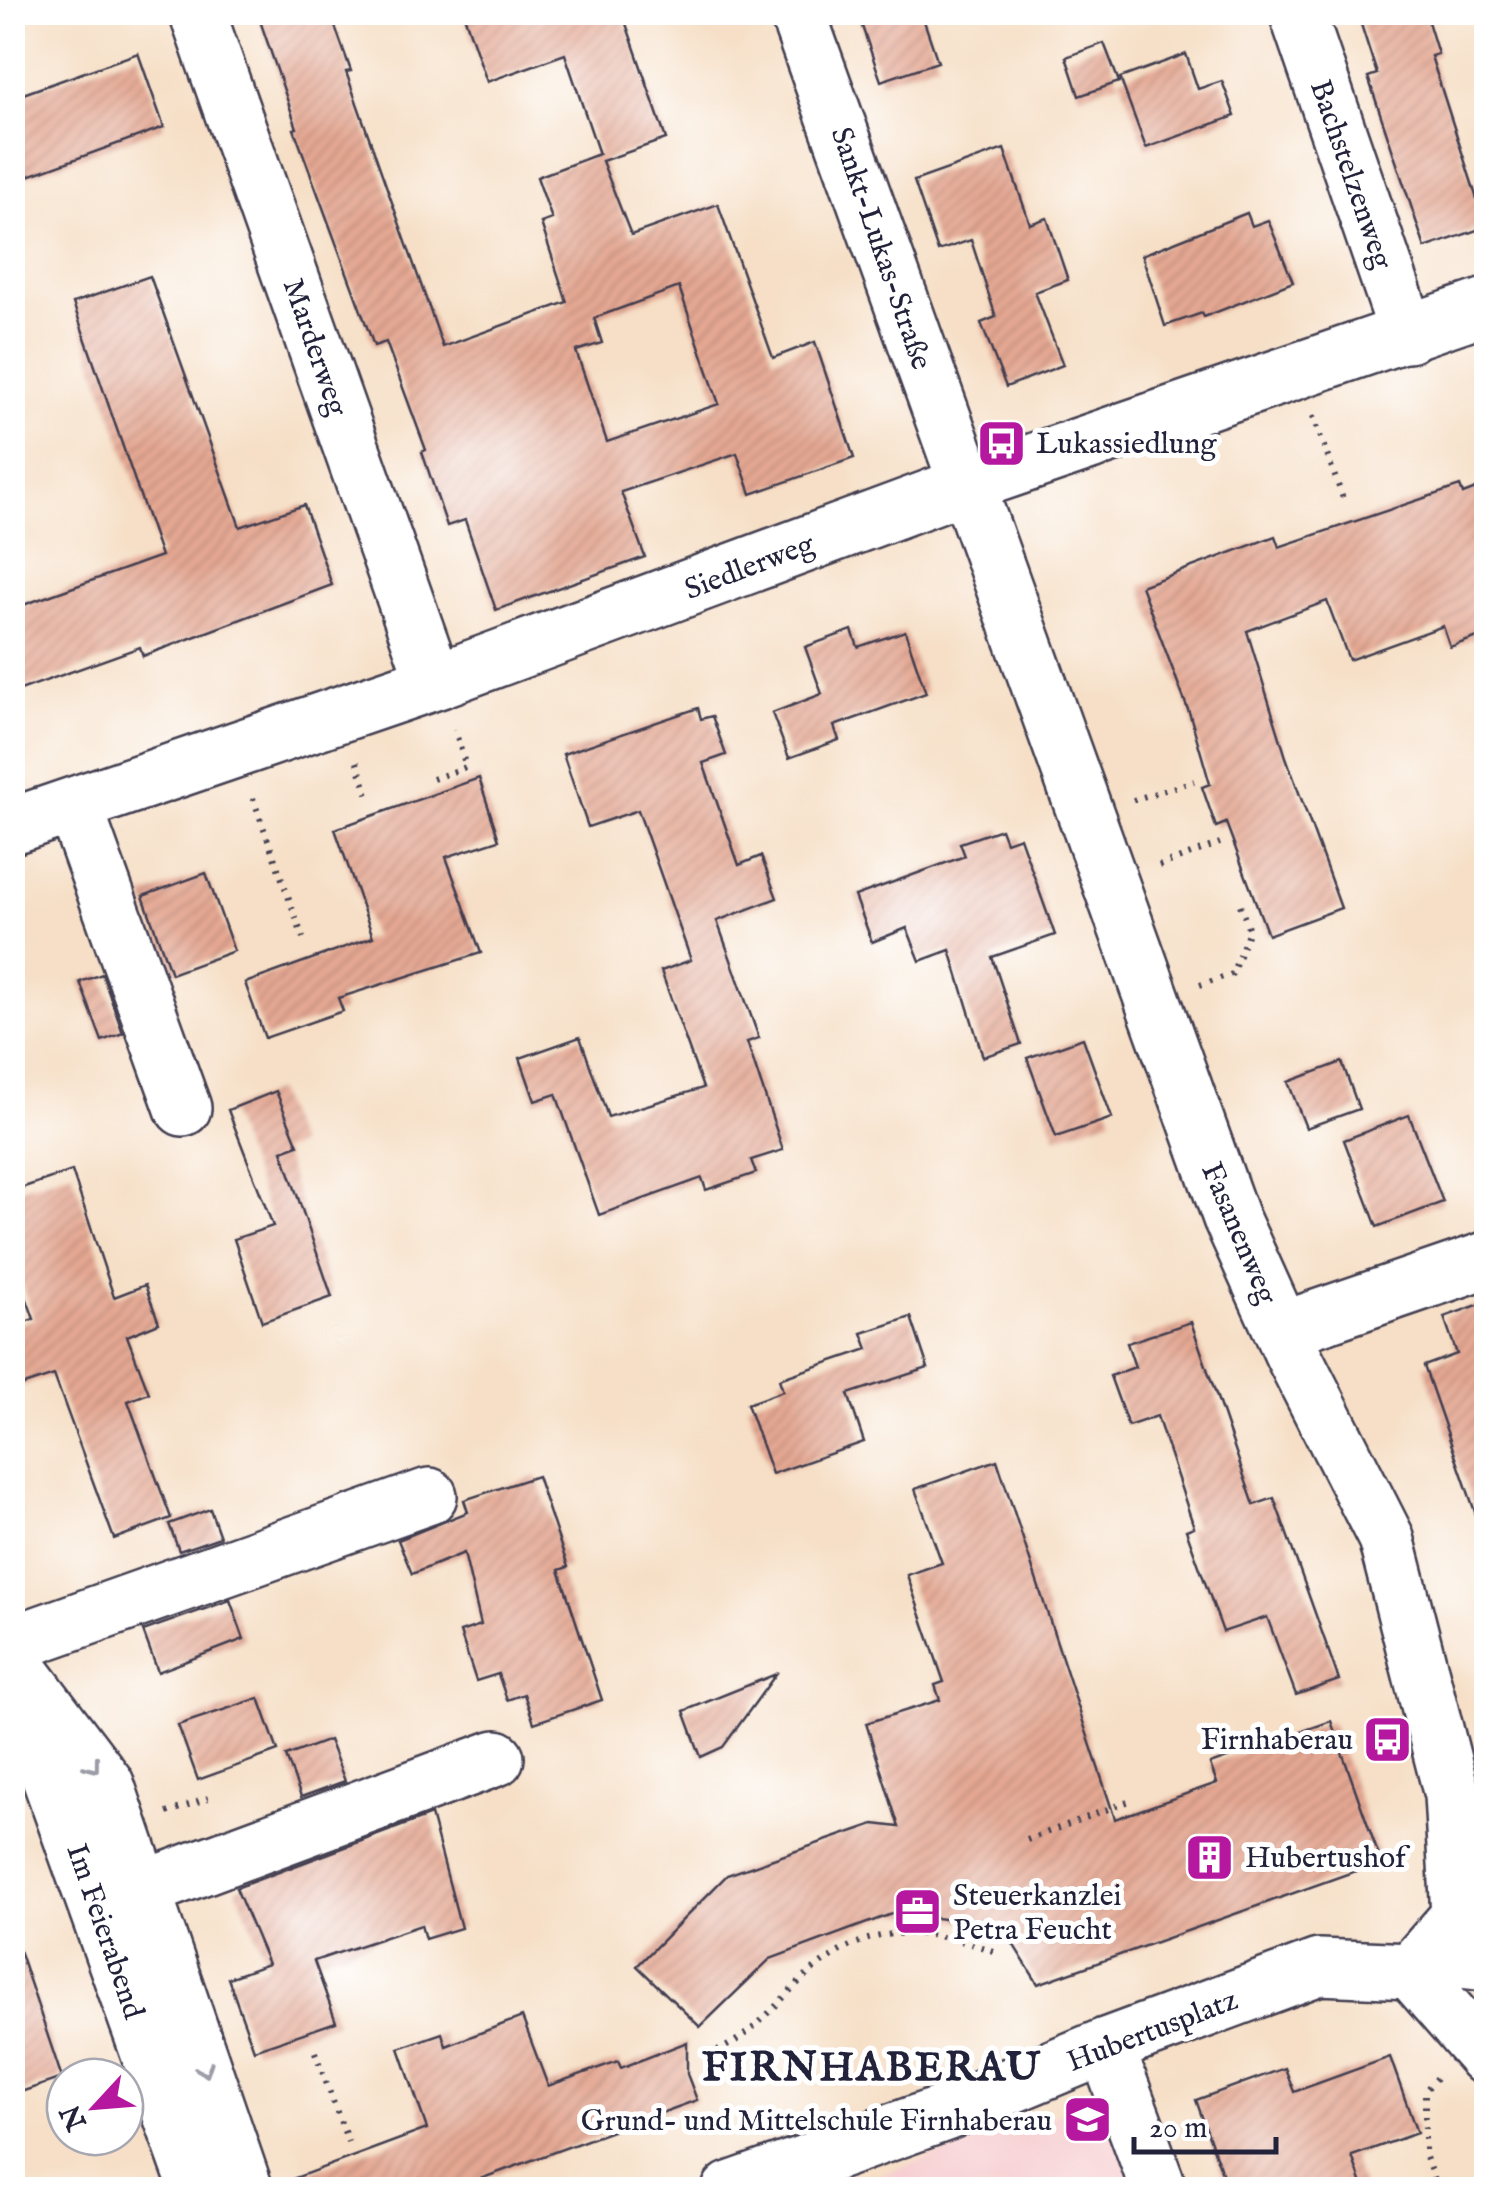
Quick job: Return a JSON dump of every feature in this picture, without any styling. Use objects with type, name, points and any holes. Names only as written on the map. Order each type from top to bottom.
[{"type":"street","name":"Marderweg","points":[[197,12],[437,680]]},
{"type":"street","name":"Sankt-Lukas-Straße","points":[[797,12],[965,485]]},
{"type":"street","name":"Bachstelzenweg","points":[[1297,12],[1408,335]]},
{"type":"street","name":"Siedlerweg","points":[[12,826],[437,680],[965,485],[1486,306]]},
{"type":"street","name":"Fasanenweg","points":[[965,485],[1231,1218],[1386,1538],[1452,1796],[1459,1916],[1411,1972]]},
{"type":"street","points":[[74,806],[183,1108]]},
{"type":"street","points":[[1282,1330],[1486,1260]]},
{"type":"street","points":[[12,1644],[429,1496]]},
{"type":"street","points":[[12,1660],[106,1784],[245,2190]]},
{"type":"street","name":"Im Feierabend","points":[[12,1674],[198,2190]]},
{"type":"street","points":[[143,1889],[496,1758]]},
{"type":"street","points":[[1479,2048],[1411,1972],[1460,1960],[1486,1963]]},
{"type":"street","name":"Hubertusplatz","points":[[730,2190],[940,2115],[1106,2046],[1319,1967],[1411,1972]]},
{"type":"street","points":[[1106,2046],[1160,2190]]},
{"type":"path","points":[[1298,372],[1345,504]]},
{"type":"path","points":[[433,779],[466,767],[437,680]]},
{"type":"path","points":[[235,749],[303,938]]},
{"type":"path","points":[[1086,815],[1194,780]]},
{"type":"path","points":[[1111,884],[1220,843]]},
{"type":"path","points":[[1152,1002],[1232,974],[1249,930],[1239,902]]},
{"type":"path","points":[[1027,1840],[1132,1800]]},
{"type":"path","points":[[717,2051],[754,2030],[820,1964],[874,1934],[931,1934],[996,1952]]},
{"type":"path","points":[[1437,2190],[1425,2154],[1426,2091],[1479,2048]]},
{"type":"path","points":[[315,2052],[348,2142]]},
{"type":"shaded area","name":"Grund- und Mittelschule Firnhaberau","points":[[1123,2092],[1158,2190],[834,2190]]},
{"type":"building","points":[[257,12],[330,12],[351,71],[346,72],[443,347],[567,302],[541,223],[552,219],[537,177],[599,154],[565,54],[487,82],[463,12],[622,12],[666,139],[602,161],[631,235],[718,204],[773,358],[815,342],[854,458],[751,494],[737,453],[621,492],[645,557],[496,610],[465,520],[447,526],[422,452],[426,450],[386,342],[374,346],[294,129],[297,128]],"holes":[[[679,287],[719,404],[607,442],[576,351],[602,343],[594,318]]]},
{"type":"building","points":[[857,12],[921,12],[938,62],[881,81]]},
{"type":"building","points":[[1357,12],[1425,12],[1438,54],[1431,56],[1486,227],[1425,248],[1368,77],[1377,74]]},
{"type":"building","points":[[1104,43],[1119,82],[1079,96],[1066,57]]},
{"type":"building","points":[[138,53],[164,127],[12,182],[12,98]]},
{"type":"building","points":[[1186,54],[1198,89],[1222,81],[1235,116],[1146,148],[1120,78]]},
{"type":"building","points":[[1004,149],[1030,224],[1047,218],[1068,280],[1035,292],[1063,365],[1006,387],[981,323],[996,317],[971,240],[938,251],[914,181]]},
{"type":"building","points":[[1247,213],[1252,226],[1268,220],[1293,282],[1204,317],[1202,313],[1165,326],[1142,255]]},
{"type":"building","points":[[150,276],[240,527],[304,505],[332,585],[143,656],[140,647],[12,693],[12,609],[161,556],[73,303]]},
{"type":"building","points":[[1486,485],[1486,634],[1450,647],[1443,626],[1349,660],[1327,601],[1247,631],[1286,757],[1341,908],[1268,935],[1226,823],[1216,827],[1202,787],[1210,784],[1190,715],[1141,586],[1275,536],[1279,547],[1460,486],[1463,494]]},
{"type":"building","points":[[852,630],[858,647],[905,631],[926,693],[834,726],[839,740],[789,758],[772,713],[822,694],[805,647]]},
{"type":"building","points":[[698,708],[701,719],[712,716],[726,755],[703,763],[739,865],[761,856],[777,898],[717,921],[759,1038],[747,1042],[783,1150],[751,1160],[756,1173],[706,1190],[702,1178],[599,1215],[556,1094],[535,1101],[520,1058],[580,1037],[608,1117],[703,1088],[661,971],[691,960],[638,810],[588,827],[563,754]]},
{"type":"building","points":[[479,778],[499,840],[446,857],[481,953],[338,998],[343,1011],[265,1038],[245,983],[373,937],[335,829]]},
{"type":"building","points":[[1001,829],[1006,842],[1020,837],[1055,935],[992,957],[1021,1044],[983,1057],[950,950],[920,961],[907,928],[872,942],[855,896],[965,856],[960,843]]},
{"type":"building","points":[[206,873],[234,951],[171,974],[143,896]]},
{"type":"building","points":[[102,974],[123,1033],[102,1041],[80,982]]},
{"type":"building","points":[[1083,1038],[1112,1118],[1056,1137],[1027,1058]]},
{"type":"building","points":[[1342,1062],[1359,1109],[1306,1128],[1288,1082]]},
{"type":"building","points":[[276,1091],[298,1145],[282,1151],[332,1297],[262,1322],[234,1239],[273,1226],[228,1110]]},
{"type":"building","points":[[1409,1115],[1443,1202],[1377,1227],[1344,1140]]},
{"type":"building","points":[[72,1171],[114,1297],[145,1285],[159,1323],[127,1336],[149,1393],[128,1401],[171,1518],[114,1539],[54,1375],[21,1386],[12,1363],[12,1326],[34,1319],[12,1258],[12,1191]]},
{"type":"building","points":[[1486,1302],[1486,1528],[1481,1529],[1424,1366],[1457,1354],[1444,1317]]},
{"type":"building","points":[[911,1317],[928,1368],[848,1394],[864,1442],[772,1474],[747,1404],[783,1391],[779,1379],[868,1349],[862,1333]]},
{"type":"building","points":[[1191,1322],[1254,1505],[1274,1498],[1339,1680],[1296,1695],[1267,1617],[1223,1632],[1186,1530],[1194,1527],[1157,1416],[1128,1426],[1110,1376],[1135,1367],[1127,1343]]},
{"type":"building","points":[[997,1460],[1115,1819],[1217,1783],[1210,1764],[1331,1721],[1381,1862],[1038,1984],[1002,1926],[894,1913],[770,1959],[700,2027],[637,1966],[727,1875],[874,1824],[899,1827],[866,1723],[940,1700],[935,1685],[944,1682],[907,1575],[942,1563],[915,1489]]},
{"type":"building","points":[[537,1476],[568,1567],[559,1570],[602,1700],[534,1723],[524,1694],[507,1700],[498,1674],[476,1681],[460,1632],[481,1625],[464,1553],[412,1574],[398,1540],[468,1512],[464,1500]]},
{"type":"building","points":[[210,1509],[220,1537],[179,1551],[169,1524]]},
{"type":"building","points":[[230,1600],[244,1639],[158,1672],[143,1631]]},
{"type":"building","points":[[776,1674],[723,1747],[701,1757],[684,1711]]},
{"type":"building","points":[[259,1698],[278,1751],[198,1780],[178,1725]]},
{"type":"building","points":[[329,1740],[345,1781],[301,1797],[286,1756]]},
{"type":"building","points":[[431,1815],[461,1928],[425,1939],[421,1925],[314,1961],[336,2022],[254,2050],[228,1978],[268,1964],[236,1888]]},
{"type":"building","points":[[19,1950],[55,2057],[45,2057],[45,2084],[12,2095],[12,1951]]},
{"type":"building","points":[[522,2017],[548,2086],[618,2061],[621,2068],[687,2042],[687,2074],[697,2100],[450,2190],[276,2190],[276,2185],[427,2129],[399,2048],[442,2033],[446,2046]]},
{"type":"building","points":[[1390,2057],[1417,2133],[1352,2156],[1364,2190],[1228,2190],[1196,2100],[1285,2068],[1294,2092]]},
{"type":"place","name":"Lukassiedlung","points":[[1001,443]]},
{"type":"place","name":"Firnhaberau","points":[[1388,1739]]},
{"type":"place","name":"Hubertushof","points":[[1210,1857]]},
{"type":"place","name":"Steuerkanzlei Petra Feucht","points":[[918,1912]]},
{"type":"place","name":"Grund- und Mittelschule Firnhaberau","points":[[1087,2120]]},
{"type":"district","name":"FIRNHABERAU","points":[[872,2066]]}]
